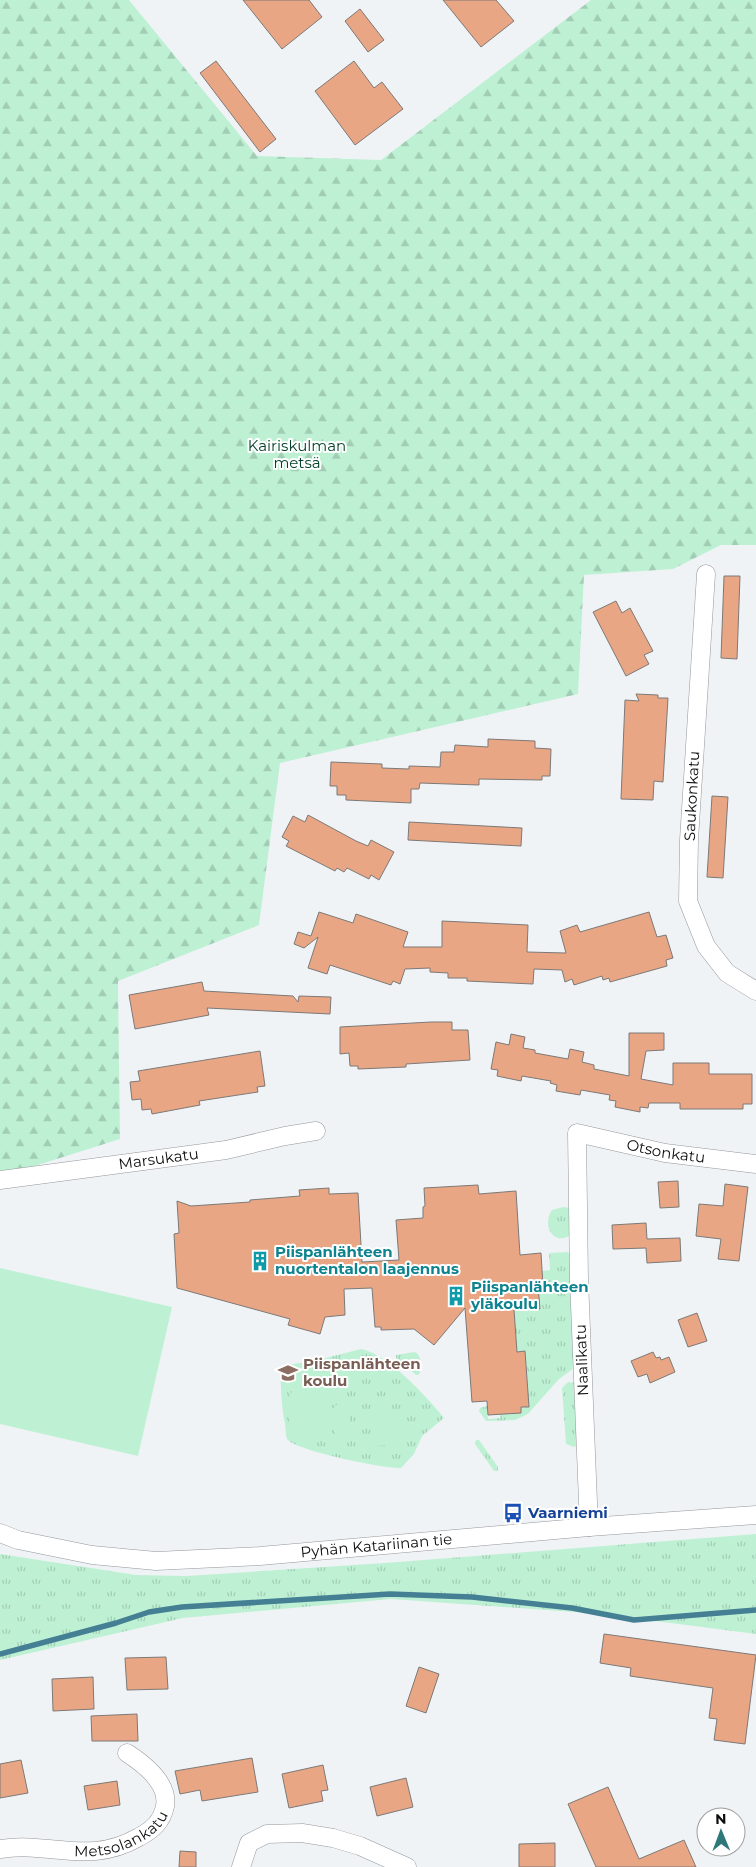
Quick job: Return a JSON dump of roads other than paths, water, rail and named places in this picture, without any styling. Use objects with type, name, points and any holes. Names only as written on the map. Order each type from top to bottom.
[{"type":"street","name":"Saukonkatu","points":[[706,574],[690,831],[688,901],[706,946],[711,953],[727,973],[756,991]]},
{"type":"street","name":"Marsukatu","points":[[0,1180],[226,1150],[316,1131]]},
{"type":"street","name":"Otsonkatu","points":[[577,1133],[665,1153],[756,1164]]},
{"type":"street","name":"Naalikatu","points":[[577,1133],[579,1280],[589,1527]]},
{"type":"street","name":"Pyhän Katariinan tie","points":[[0,1533],[18,1540],[92,1555],[156,1561],[260,1556],[589,1527],[756,1515]]},
{"type":"street","name":"Metsolankatu","points":[[0,1850],[15,1847],[92,1852],[132,1842],[148,1832],[161,1820],[165,1804],[162,1788],[152,1773],[127,1753]]},
{"type":"street","points":[[240,1867],[249,1843],[267,1834],[302,1833],[333,1838],[360,1846],[407,1867]]},
{"type":"waterway","points":[[0,1654],[116,1623],[149,1612],[182,1607],[390,1594],[472,1597],[572,1608],[634,1620],[756,1610]]},
{"type":"place","name":"Piispanlähteen nuortentalon laajennus","points":[[260,1261]]},
{"type":"place","name":"Piispanlähteen yläkoulu","points":[[456,1296]]},
{"type":"place","name":"Piispanlähteen koulu","points":[[288,1373]]},
{"type":"place","name":"Vaarniemi","points":[[513,1513]]},
{"type":"park label","name":"Kairiskulman metsä","points":[[297,454]]}]
